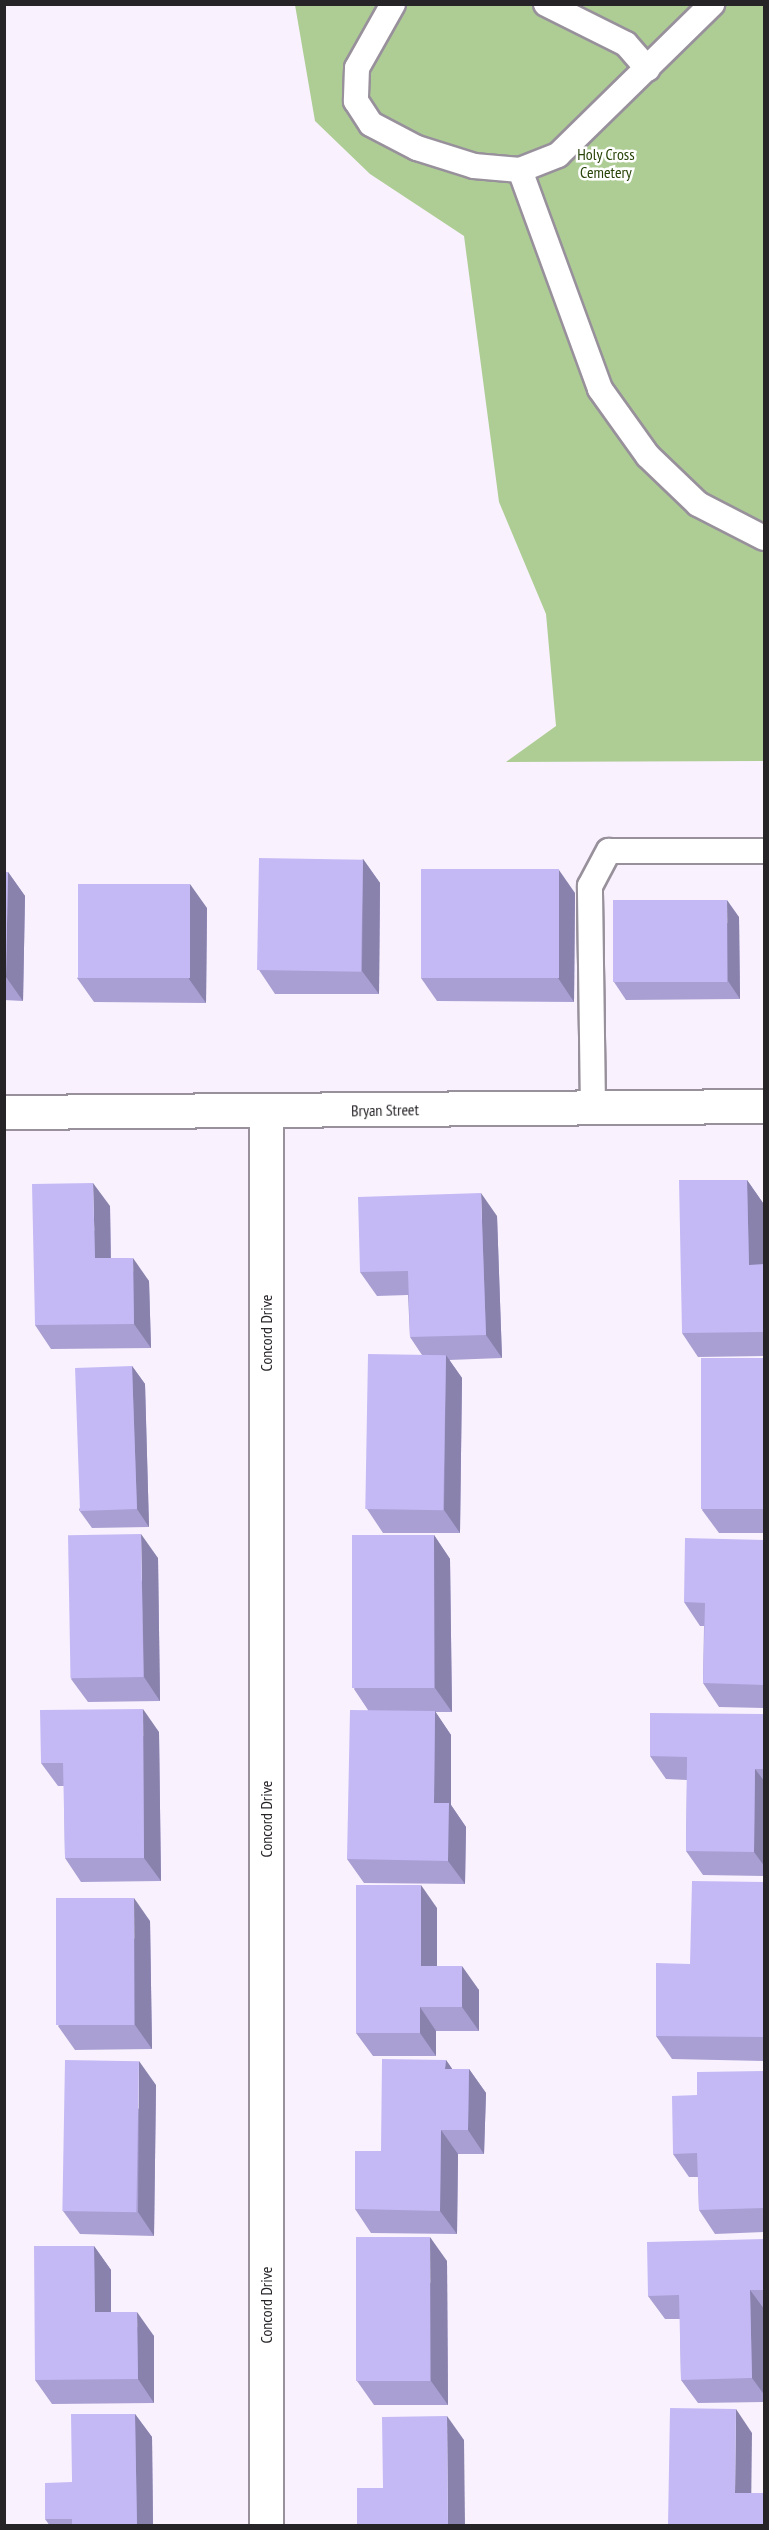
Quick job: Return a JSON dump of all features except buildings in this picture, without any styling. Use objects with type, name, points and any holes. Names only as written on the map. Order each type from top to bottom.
[{"type":"street","name":"Bryan Street","points":[[4,1112],[266,1112],[765,1106]]},
{"type":"street","name":"Concord Drive","points":[[266,1112],[266,2526]]},
{"type":"lane","points":[[393,4],[357,68],[356,100],[371,124],[417,148],[474,166],[520,170],[558,154],[648,69],[712,4]]},
{"type":"lane","points":[[546,4],[626,44],[648,69]]},
{"type":"lane","points":[[520,170],[600,389],[648,456],[698,504],[765,538]]},
{"type":"lane","points":[[593,1108],[590,886],[609,851],[765,851]]},
{"type":"green space","name":"Holy Cross Cemetery","points":[[295,5],[764,5],[764,761],[506,762],[556,726],[546,614],[499,502],[464,236],[370,174],[315,121]]}]
